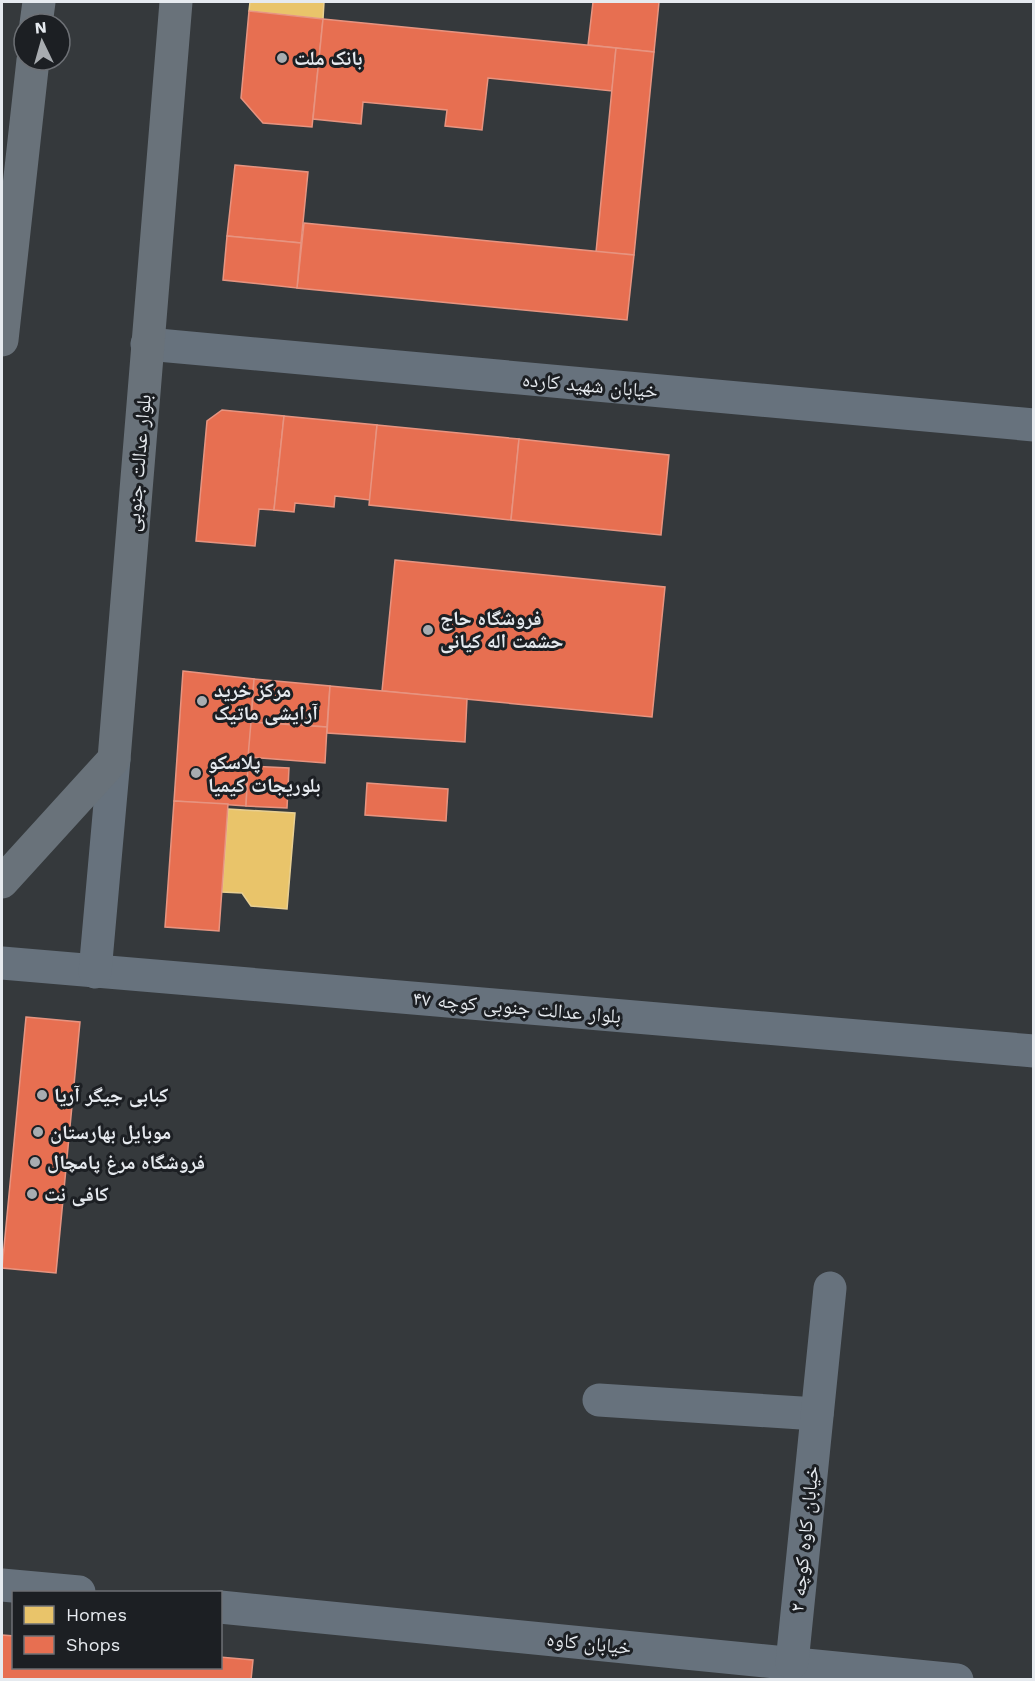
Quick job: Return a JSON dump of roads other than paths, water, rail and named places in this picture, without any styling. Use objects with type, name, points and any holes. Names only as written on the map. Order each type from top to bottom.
[{"type":"main road","name":"بلوار عدالت جنوبی","points":[[114,759],[176,2]]},
{"type":"main road","points":[[2,340],[32,72]]},
{"type":"main road","points":[[2,882],[114,759]]},
{"type":"street","name":"خیابان شهید کارده","points":[[147,344],[1034,425]]},
{"type":"street","points":[[95,972],[114,759]]},
{"type":"street","name":"بلوار عدالت جنوبی کوچه ۴۷","points":[[2,963],[1034,1051]]},
{"type":"street","name":"خیابان کاوه کوچه ۲","points":[[792,1663],[830,1288]]},
{"type":"street","points":[[599,1400],[817,1414]]},
{"type":"street","points":[[2,1585],[60,1591]]},
{"type":"street","name":"خیابان کاوه","points":[[222,1606],[957,1680]]},
{"type":"place","name":"بانک ملت","points":[[282,58]]},
{"type":"place","name":"فروشگاه حاج حشمت اله کیانی","points":[[428,630]]},
{"type":"place","name":"مرکز خرید آرایشی ماتیک","points":[[202,701]]},
{"type":"place","name":"پلاسکو بلوریجات کیمیا","points":[[196,773]]},
{"type":"place","name":"کبابی جیگر آریا","points":[[42,1095]]},
{"type":"place","name":"موبایل بهارستان","points":[[38,1132]]},
{"type":"place","name":"فروشگاه مرغ پامچال","points":[[35,1162]]},
{"type":"place","name":"کافی نت","points":[[32,1194]]}]
